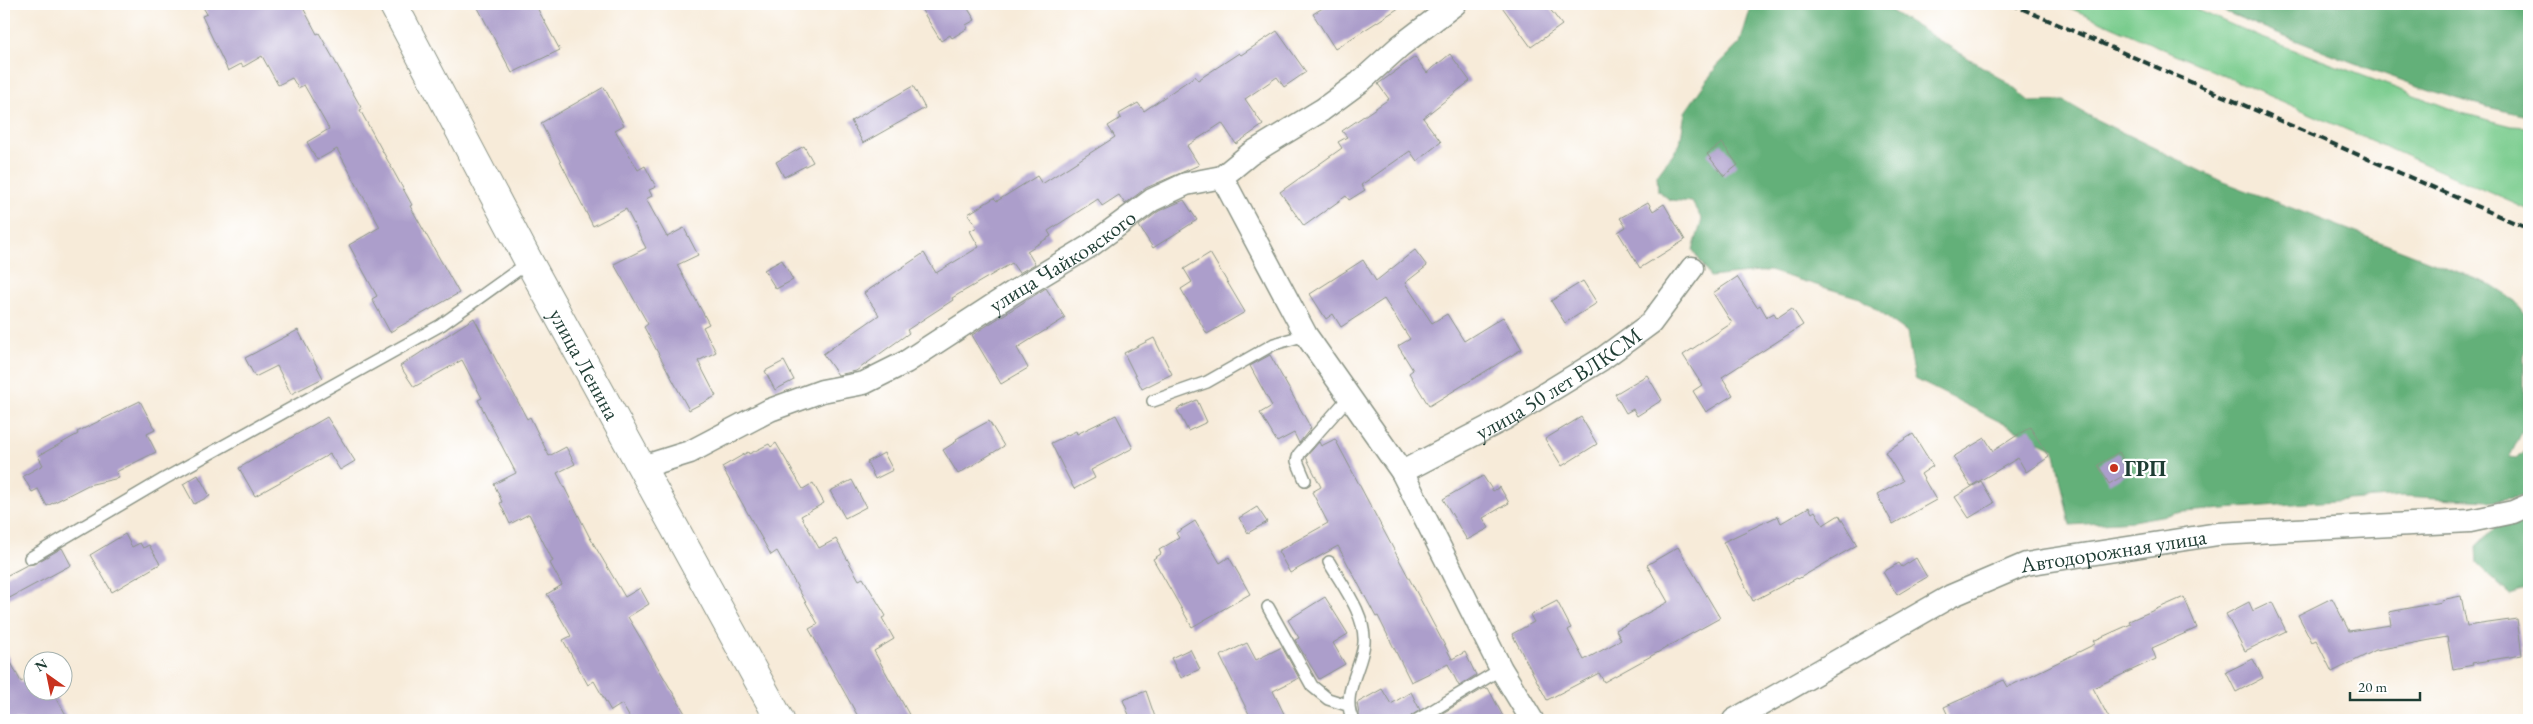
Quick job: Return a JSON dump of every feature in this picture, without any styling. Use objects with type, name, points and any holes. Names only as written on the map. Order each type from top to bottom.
[{"type":"main road","name":"улица Ленина","points":[[393,4],[529,262],[780,720]]},
{"type":"street","name":"улица Чайковского","points":[[642,467],[690,452],[770,410],[822,391],[864,383],[906,362],[1012,293],[1090,246],[1152,200],[1186,184],[1222,177],[1250,154],[1322,110],[1360,82],[1400,46],[1455,4]]},
{"type":"street","points":[[1222,177],[1306,335],[1402,472],[1501,669],[1532,720]]},
{"type":"street","name":"улица 50 лет ВЛКСМ","points":[[1402,472],[1504,420],[1602,359],[1650,323],[1692,268]]},
{"type":"street","name":"Автодорожная улица","points":[[1734,720],[1951,596],[2026,564],[2218,534],[2470,521],[2513,512],[2529,506]]},
{"type":"lane","points":[[30,558],[164,479],[441,325],[529,262]]},
{"type":"lane","points":[[1153,401],[1207,382],[1274,344],[1306,335]]},
{"type":"lane","points":[[1305,480],[1297,461],[1299,454],[1349,397]]},
{"type":"lane","points":[[1329,562],[1363,628],[1364,643],[1347,705],[1353,720]]},
{"type":"lane","points":[[1268,607],[1312,686],[1328,699],[1347,705]]},
{"type":"lane","points":[[1417,720],[1501,669]]},
{"type":"green space","points":[[1755,4],[1880,4],[2004,80],[2030,102],[2064,101],[2095,119],[2224,182],[2487,283],[2515,301],[2529,318],[2529,343],[2524,356],[2524,428],[2509,458],[2516,459],[2529,446],[2529,494],[2487,501],[2403,496],[2183,512],[2133,521],[2070,525],[2054,449],[1915,379],[1907,332],[1860,298],[1769,271],[1710,277],[1693,250],[1702,220],[1692,202],[1670,200],[1658,191],[1657,175],[1680,144],[1685,112],[1717,66],[1740,43],[1751,7]]},
{"type":"green space","points":[[2061,4],[2184,4],[2260,37],[2462,113],[2512,126],[2529,127],[2529,210]]},
{"type":"green space","points":[[2206,4],[2529,4],[2529,116],[2467,101],[2406,82]]},
{"type":"green space","points":[[2529,520],[2529,589],[2510,595],[2477,564],[2476,546],[2497,526]]},
{"type":"building","points":[[201,4],[301,4],[362,109],[360,110],[412,205],[410,206],[459,293],[390,332],[372,299],[377,296],[349,245],[380,227],[337,149],[317,160],[307,142],[329,129],[304,85],[298,88],[292,78],[278,85],[262,56],[243,67],[241,64],[228,71],[202,16],[207,14]]},
{"type":"building","points":[[476,4],[535,4],[560,50],[512,73]]},
{"type":"building","points":[[918,4],[965,4],[975,20],[966,25],[968,28],[952,38],[950,35],[941,41]]},
{"type":"building","points":[[1329,4],[1405,4],[1335,49],[1313,14]]},
{"type":"building","points":[[1500,4],[1546,4],[1562,25],[1531,47]]},
{"type":"building","points":[[1277,31],[1306,72],[1284,87],[1277,77],[1245,99],[1263,125],[1236,144],[1222,123],[1187,146],[1199,165],[1146,188],[1125,204],[1119,195],[1102,206],[1098,199],[1048,231],[1051,236],[1027,251],[1035,264],[1019,273],[1012,263],[952,298],[953,300],[907,330],[909,333],[856,371],[838,375],[823,354],[879,315],[864,293],[924,253],[936,273],[979,247],[970,231],[977,227],[968,214],[994,198],[997,201],[1037,176],[1042,184],[1115,137],[1108,126],[1121,118],[1119,114],[1138,103],[1144,111],[1195,76],[1198,80]]},
{"type":"building","points":[[1450,54],[1470,81],[1423,118],[1441,142],[1417,161],[1410,151],[1361,185],[1365,190],[1349,200],[1346,196],[1304,226],[1280,192],[1342,148],[1338,142],[1347,137],[1342,131],[1389,99],[1378,84],[1415,57],[1427,73]]},
{"type":"building","points":[[913,86],[925,108],[863,143],[851,121]]},
{"type":"building","points":[[604,87],[624,125],[615,130],[638,170],[645,166],[656,187],[649,190],[652,196],[646,199],[667,237],[684,228],[698,255],[677,265],[709,324],[703,327],[716,352],[698,361],[716,396],[689,410],[644,327],[648,324],[614,264],[646,248],[626,209],[593,226],[541,123]]},
{"type":"building","points":[[1722,143],[1738,165],[1724,176],[1707,154]]},
{"type":"building","points":[[804,146],[813,162],[784,177],[776,162]]},
{"type":"building","points":[[1184,200],[1197,220],[1153,248],[1139,226],[1159,211]]},
{"type":"building","points":[[1648,202],[1653,211],[1664,204],[1685,240],[1640,268],[1618,232],[1626,227],[1620,218]]},
{"type":"building","points":[[1415,250],[1427,266],[1405,283],[1432,323],[1447,314],[1464,341],[1503,317],[1522,349],[1429,406],[1409,373],[1413,370],[1398,346],[1410,339],[1384,299],[1341,327],[1333,314],[1326,319],[1310,294],[1363,260],[1376,281]]},
{"type":"building","points":[[1210,253],[1245,312],[1207,334],[1181,289],[1192,282],[1184,269]]},
{"type":"building","points":[[782,260],[793,280],[776,289],[764,270]]},
{"type":"building","points":[[1737,277],[1757,307],[1760,305],[1767,317],[1774,313],[1777,318],[1792,308],[1803,325],[1722,377],[1733,395],[1706,412],[1693,391],[1702,385],[1683,355],[1732,323],[1713,293]]},
{"type":"building","points":[[1583,281],[1597,303],[1565,323],[1551,301]]},
{"type":"building","points":[[1046,288],[1065,318],[1017,348],[1028,368],[1001,384],[972,335]]},
{"type":"building","points":[[474,318],[527,419],[530,417],[549,456],[566,447],[575,464],[557,473],[589,536],[625,597],[640,588],[649,604],[628,617],[689,720],[631,720],[622,704],[611,711],[594,681],[588,685],[563,640],[571,636],[547,594],[562,585],[550,563],[553,561],[529,514],[510,524],[500,503],[502,502],[494,484],[516,473],[478,400],[482,398],[462,360],[414,387],[400,366]]},
{"type":"building","points":[[298,330],[323,378],[291,394],[277,366],[255,377],[245,358]]},
{"type":"building","points":[[1154,338],[1172,374],[1142,389],[1124,353]]},
{"type":"building","points":[[1270,355],[1311,428],[1299,443],[1294,433],[1277,442],[1260,413],[1272,406],[1250,366]]},
{"type":"building","points":[[784,361],[794,380],[775,390],[765,371]]},
{"type":"building","points":[[1647,375],[1662,400],[1637,416],[1633,409],[1626,413],[1615,394]]},
{"type":"building","points":[[1197,400],[1207,422],[1188,431],[1177,409]]},
{"type":"building","points":[[140,401],[155,430],[147,434],[156,452],[116,472],[119,478],[88,485],[47,506],[38,489],[32,492],[23,476],[43,465],[38,456],[78,434],[77,432]]},
{"type":"building","points":[[1116,415],[1133,448],[1091,470],[1095,478],[1074,489],[1051,443],[1076,431],[1077,434]]},
{"type":"building","points":[[327,417],[355,461],[340,470],[330,454],[255,496],[239,468]]},
{"type":"building","points":[[1581,417],[1597,444],[1562,466],[1545,439]]},
{"type":"building","points":[[989,421],[1004,446],[958,474],[943,450],[957,441],[956,439]]},
{"type":"building","points":[[2030,427],[2049,457],[2026,472],[2018,458],[1971,486],[1953,457],[1985,438],[1993,451]]},
{"type":"building","points":[[1913,434],[1933,466],[1921,474],[1936,500],[1893,524],[1877,495],[1903,481],[1885,452]]},
{"type":"building","points":[[1335,439],[1452,659],[1465,652],[1476,675],[1459,686],[1448,664],[1411,682],[1378,616],[1376,617],[1338,546],[1290,573],[1278,551],[1328,523],[1312,492],[1321,487],[1306,457],[1319,442],[1321,446]]},
{"type":"building","points":[[776,443],[803,489],[813,483],[824,503],[801,516],[819,548],[836,539],[859,580],[863,578],[886,616],[882,618],[894,639],[874,651],[912,720],[860,720],[809,629],[818,624],[777,551],[771,555],[722,467],[748,452],[749,454],[769,444],[771,447]]},
{"type":"building","name":"ГРП","points":[[2119,452],[2130,472],[2109,484],[2098,465]]},
{"type":"building","points":[[884,453],[893,470],[875,479],[867,462]]},
{"type":"building","points":[[198,475],[210,496],[194,504],[183,484]]},
{"type":"building","points":[[1483,476],[1493,491],[1500,487],[1509,503],[1483,518],[1489,528],[1467,540],[1443,499]]},
{"type":"building","points":[[852,480],[866,507],[845,518],[830,491]]},
{"type":"building","points":[[1981,481],[1994,503],[1969,518],[1955,497]]},
{"type":"building","points":[[1257,507],[1267,522],[1248,533],[1239,518]]},
{"type":"building","points":[[1809,507],[1812,513],[1815,511],[1823,525],[1839,515],[1857,545],[1798,579],[1753,601],[1723,542],[1778,516],[1781,523]]},
{"type":"building","points":[[1195,521],[1220,563],[1229,557],[1250,594],[1192,627],[1153,559],[1161,554],[1159,550],[1179,538],[1176,533]]},
{"type":"building","points":[[125,534],[132,547],[140,543],[143,548],[149,545],[160,564],[112,592],[90,555]]},
{"type":"building","points":[[1678,547],[1720,618],[1604,682],[1599,673],[1547,700],[1512,634],[1534,622],[1530,615],[1557,601],[1571,628],[1568,630],[1584,660],[1621,640],[1616,630],[1668,602],[1647,565]]},
{"type":"building","points":[[62,548],[71,565],[4,601],[4,577],[27,565],[34,564]]},
{"type":"building","points":[[1916,558],[1927,577],[1897,595],[1883,572],[1899,563],[1902,567]]},
{"type":"building","points":[[2461,596],[2467,626],[2517,619],[2522,655],[2472,663],[2473,665],[2453,669],[2447,637],[2376,650],[2332,672],[2316,640],[2312,642],[2298,615],[2332,598],[2349,631],[2391,625],[2389,612],[2442,602],[2441,600]]},
{"type":"building","points":[[1325,597],[1348,634],[1333,643],[1345,664],[1319,679],[1295,640],[1299,638],[1288,620]]},
{"type":"building","points":[[2184,597],[2197,628],[2152,648],[2156,659],[2093,688],[2110,720],[1950,720],[1944,707],[2004,680],[2008,687],[2095,644],[2093,641],[2131,624],[2129,621]]},
{"type":"building","points":[[2249,602],[2253,611],[2272,602],[2286,631],[2245,651],[2226,614]]},
{"type":"building","points":[[1247,643],[1256,660],[1282,647],[1299,678],[1273,691],[1287,720],[1252,720],[1220,656]]},
{"type":"building","points":[[4,649],[22,681],[22,702],[59,702],[69,720],[4,720]]},
{"type":"building","points":[[1190,649],[1200,669],[1181,678],[1171,658]]},
{"type":"building","points":[[2253,659],[2263,678],[2236,692],[2226,672]]},
{"type":"building","points":[[1488,688],[1505,720],[1431,720],[1483,689]]},
{"type":"building","points":[[1382,689],[1391,704],[1411,692],[1420,710],[1411,716],[1410,720],[1360,720],[1357,703]]},
{"type":"building","points":[[1146,691],[1156,720],[1131,720],[1123,700]]},
{"type":"railway","points":[[2011,4],[2529,229]]},
{"type":"place","name":"ГРП","points":[[2114,468]]}]
